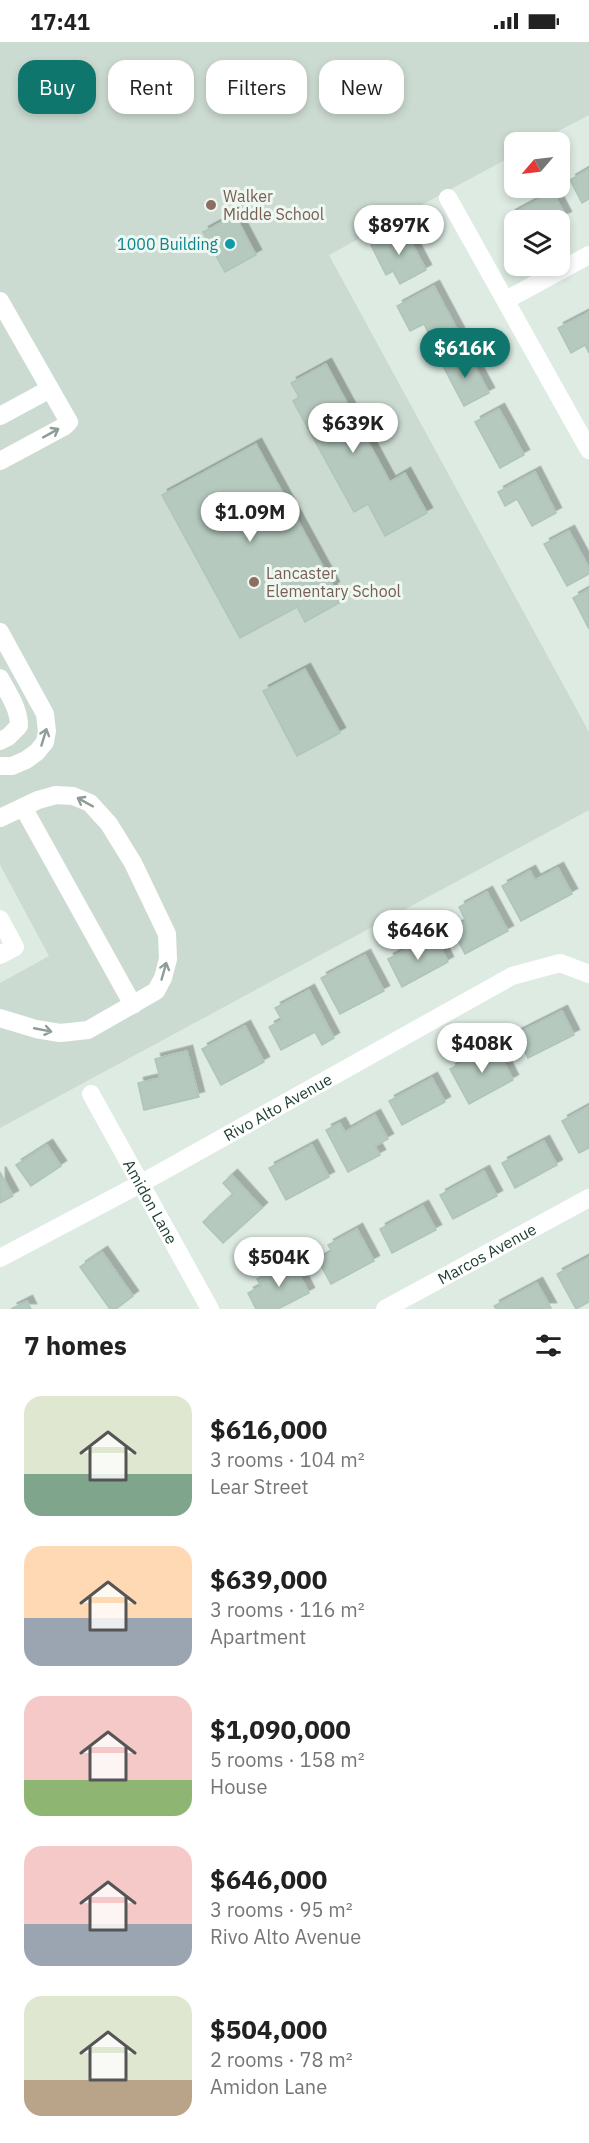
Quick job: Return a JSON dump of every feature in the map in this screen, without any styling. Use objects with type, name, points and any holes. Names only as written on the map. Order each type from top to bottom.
[{"type":"street","points":[[448,198],[589,450]]},
{"type":"street","points":[[506,300],[589,255]]},
{"type":"street","points":[[0,301],[69,422],[0,462]]},
{"type":"street","points":[[0,416],[50,389]]},
{"type":"street","points":[[0,632],[45,714],[47,731],[45,742],[37,753],[12,766],[0,766]]},
{"type":"street","points":[[0,678],[19,717],[19,726],[8,737],[0,741]]},
{"type":"street","points":[[0,818],[38,800],[56,795],[73,796],[90,803],[109,824],[133,863],[167,934],[168,959],[156,992],[88,1030],[60,1033],[36,1029],[0,1018]]},
{"type":"street","points":[[23,807],[133,1005]]},
{"type":"street","points":[[0,920],[8,951]]},
{"type":"street","name":"Rivo Alto Avenue","points":[[0,1258],[140,1184],[512,976],[560,963],[589,974]]},
{"type":"street","name":"Amidon Lane","points":[[91,1094],[210,1309]]},
{"type":"street","name":"Marcos Avenue","points":[[385,1309],[589,1198]]},
{"type":"shaded area","name":"Lancaster Elementary School","points":[[0,42],[589,42],[589,115],[557,132],[504,132],[504,160],[329,255],[589,732],[589,810],[0,1128],[0,983],[49,956],[0,865]]},
{"type":"building","points":[[589,169],[589,199],[582,203],[570,180]]},
{"type":"building","points":[[542,198],[556,198],[562,210],[519,210]]},
{"type":"building","name":"1000 Building","points":[[235,215],[256,255],[225,272],[203,232]]},
{"type":"building","points":[[404,228],[426,270],[400,284],[393,271],[386,275],[371,245]]},
{"type":"building","points":[[434,286],[459,333],[435,346],[424,324],[410,331],[397,306]]},
{"type":"building","points":[[589,312],[589,353],[585,345],[571,353],[558,328]]},
{"type":"building","points":[[467,352],[489,393],[464,406],[442,364]]},
{"type":"building","points":[[326,364],[390,482],[405,473],[427,513],[385,536],[368,504],[354,512],[293,401],[299,397],[291,383]]},
{"type":"building","points":[[499,409],[524,455],[500,468],[475,422]]},
{"type":"building","points":[[256,444],[334,587],[331,589],[339,603],[305,622],[297,607],[240,638],[162,495]]},
{"type":"building","points":[[535,472],[556,513],[532,526],[517,499],[505,506],[498,492]]},
{"type":"building","points":[[569,531],[589,568],[589,574],[567,586],[544,544]]},
{"type":"building","points":[[589,589],[589,629],[573,598]]},
{"type":"building","points":[[305,669],[340,733],[297,756],[263,691]]},
{"type":"building","points":[[558,868],[572,894],[521,921],[502,886],[530,871],[535,880]]},
{"type":"building","points":[[487,892],[508,931],[465,954],[452,929],[466,921],[459,907]]},
{"type":"building","points":[[434,935],[448,962],[402,987],[388,959]]},
{"type":"building","points":[[365,955],[384,991],[340,1014],[321,978]]},
{"type":"building","points":[[309,990],[334,1038],[322,1045],[315,1032],[281,1050],[269,1027],[282,1020],[275,1008]]},
{"type":"building","points":[[562,1011],[574,1035],[528,1058],[516,1034]]},
{"type":"building","points":[[245,1026],[264,1062],[221,1085],[202,1049]]},
{"type":"building","points":[[495,1045],[513,1080],[469,1104],[450,1069]]},
{"type":"building","points":[[187,1051],[199,1097],[144,1110],[138,1083],[160,1078],[155,1059]]},
{"type":"building","points":[[432,1078],[445,1102],[402,1125],[389,1101]]},
{"type":"building","points":[[589,1106],[589,1148],[579,1153],[562,1121]]},
{"type":"building","points":[[375,1115],[388,1139],[375,1146],[380,1155],[348,1172],[326,1130],[340,1123],[345,1132]]},
{"type":"building","points":[[544,1141],[557,1165],[515,1188],[502,1163]]},
{"type":"building","points":[[47,1145],[61,1166],[31,1186],[16,1165]]},
{"type":"building","points":[[312,1145],[329,1177],[286,1200],[269,1168]]},
{"type":"building","points":[[484,1171],[497,1196],[453,1219],[440,1195]]},
{"type":"building","points":[[0,1172],[13,1196],[0,1203]]},
{"type":"building","points":[[232,1175],[262,1208],[223,1243],[203,1222],[233,1194],[223,1183]]},
{"type":"building","points":[[423,1206],[436,1230],[392,1253],[380,1229]]},
{"type":"building","points":[[357,1229],[374,1261],[331,1284],[318,1260],[332,1252],[328,1245]]},
{"type":"building","points":[[102,1252],[133,1296],[116,1309],[110,1309],[80,1267]]},
{"type":"building","points":[[589,1257],[589,1302],[576,1309],[557,1274]]},
{"type":"building","points":[[292,1260],[309,1293],[278,1309],[256,1309],[248,1293],[261,1286],[257,1279]]},
{"type":"building","points":[[537,1283],[551,1308],[496,1309],[494,1306]]},
{"type":"building","points":[[27,1301],[31,1309],[11,1309]]},
{"type":"place","name":"Walker Middle School","points":[[211,205]]},
{"type":"place","name":"1000 Building","points":[[230,244]]},
{"type":"place","name":"Lancaster Elementary School","points":[[254,582]]}]
